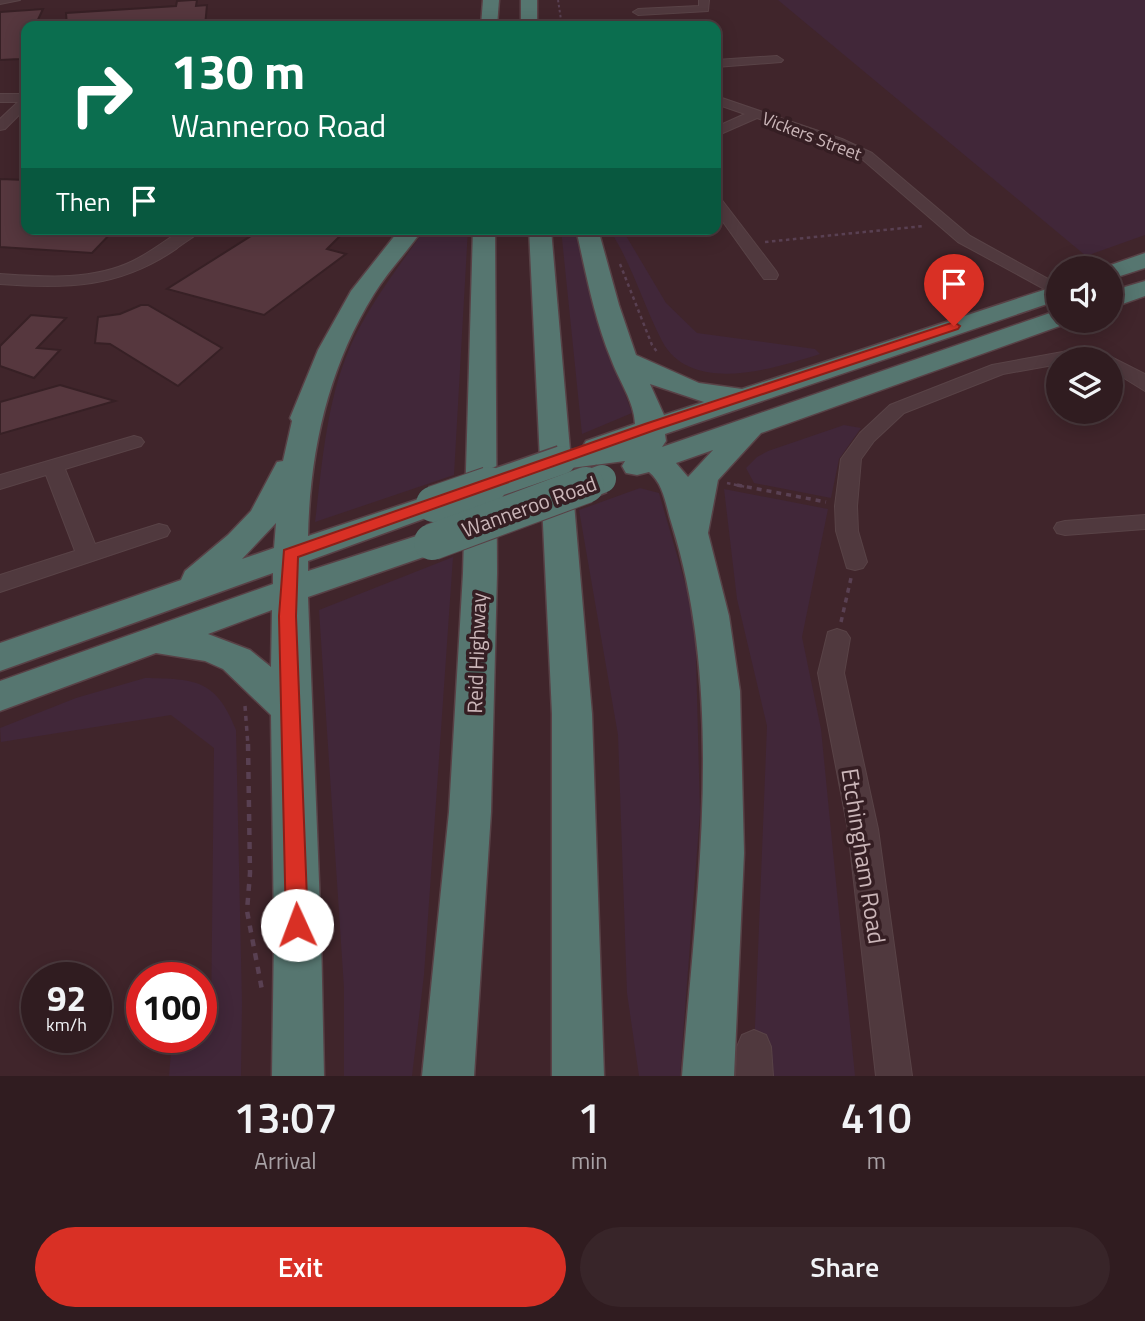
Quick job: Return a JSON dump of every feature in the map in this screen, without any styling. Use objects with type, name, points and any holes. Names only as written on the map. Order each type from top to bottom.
[{"type":"highway","points":[[489,21],[491,0]]},
{"type":"highway","points":[[529,0],[529,21]]},
{"type":"highway","points":[[179,594],[262,522],[281,490],[311,398],[331,350],[363,291],[407,235]]},
{"type":"highway","name":"Reid Highway","points":[[448,1076],[470,812],[480,573],[484,235]]},
{"type":"highway","points":[[540,235],[572,714],[578,1076]]},
{"type":"highway","points":[[588,235],[606,305],[624,359],[649,412],[624,456],[672,475],[692,536],[711,616],[721,691],[722,853],[708,1076]]},
{"type":"highway","points":[[1123,268],[1145,260]]},
{"type":"highway","points":[[1123,296],[1145,288]]},
{"type":"highway","name":"Wanneroo Road","points":[[0,696],[432,542],[624,456],[752,393],[1046,301]]},
{"type":"highway","name":"Wanneroo Road","points":[[0,657],[562,460],[624,456],[751,426],[1046,303]]},
{"type":"highway","points":[[624,359],[676,386],[704,395],[752,393]]},
{"type":"highway","points":[[298,1076],[300,991],[288,592],[293,500],[311,398]]},
{"type":"highway","points":[[692,536],[703,478],[751,426]]},
{"type":"highway","points":[[153,642],[197,644],[229,654],[248,666],[292,712]]},
{"type":"street","points":[[0,1],[15,0]]},
{"type":"street","points":[[637,6],[707,6]]},
{"type":"street","points":[[721,64],[777,60]]},
{"type":"street","name":"Vickers Street","points":[[721,102],[837,142],[867,156],[964,239],[967,248],[1046,292]]},
{"type":"street","points":[[0,126],[21,104]]},
{"type":"street","points":[[721,130],[756,114]]},
{"type":"street","points":[[721,209],[770,275]]},
{"type":"street","points":[[0,279],[62,283],[96,279],[131,268],[184,235]]},
{"type":"street","points":[[855,562],[846,531],[846,506],[851,459],[867,437],[897,409],[999,369],[1046,360]]},
{"type":"street","points":[[1123,369],[1134,374],[1145,385]]},
{"type":"street","points":[[53,466],[88,555]]},
{"type":"street","points":[[1065,528],[1145,522]]},
{"type":"street","points":[[0,584],[159,531]]},
{"type":"street","name":"Etchingham Road","points":[[837,638],[831,673],[863,829],[894,1076]]},
{"type":"lane","points":[[0,482],[134,442]]},
{"type":"path","points":[[558,0],[561,21]]},
{"type":"path","points":[[746,244],[945,224]]},
{"type":"path","points":[[837,638],[855,562]]},
{"type":"path","points":[[242,699],[248,724],[250,873],[247,911],[263,996]]},
{"type":"shaded area","points":[[778,0],[1145,0],[1145,235],[1086,256]]},
{"type":"shaded area","points":[[421,235],[468,235],[454,475],[315,522],[330,414],[341,372],[355,336]]},
{"type":"shaded area","points":[[562,235],[577,235],[593,305],[632,413],[582,434]]},
{"type":"shaded area","points":[[612,235],[626,235],[666,303],[697,333],[815,349],[820,354],[758,371],[713,373],[693,368],[675,358],[662,341]]},
{"type":"shaded area","points":[[844,425],[861,428],[839,459],[831,498],[754,483],[746,468],[757,457]]},
{"type":"shaded area","points":[[640,488],[659,493],[695,617],[700,813],[680,1076],[639,1076],[627,993],[618,735],[579,510]]},
{"type":"shaded area","points":[[724,489],[828,509],[802,637],[821,729],[855,1076],[753,1076],[767,726],[737,599]]},
{"type":"shaded area","points":[[453,557],[424,975],[412,1076],[344,1076],[344,988],[319,610]]},
{"type":"shaded area","points":[[145,678],[190,681],[212,691],[236,730],[241,1076],[169,1076],[171,1053],[217,1053],[217,962],[212,962],[214,748],[171,715],[1,742],[0,728],[76,698]]},
{"type":"building","points":[[197,0],[196,6],[207,5],[205,21],[67,21],[66,13],[176,6],[177,1]]},
{"type":"building","points":[[43,9],[37,21],[21,21],[20,59],[0,60],[0,12]]},
{"type":"building","points":[[0,179],[21,180],[21,235],[109,235],[92,253],[0,247]]},
{"type":"building","points":[[252,235],[341,235],[327,249],[346,254],[264,315],[167,289]]},
{"type":"building","points":[[141,305],[148,305],[222,348],[178,386],[110,344],[95,343],[98,317],[120,314]]},
{"type":"building","points":[[31,315],[66,318],[37,348],[60,350],[34,378],[0,366],[0,346]]},
{"type":"building","points":[[60,385],[115,401],[0,434],[0,402]]},
{"type":"route","points":[[297,925],[288,616],[290,554],[650,427],[954,326]]}]
